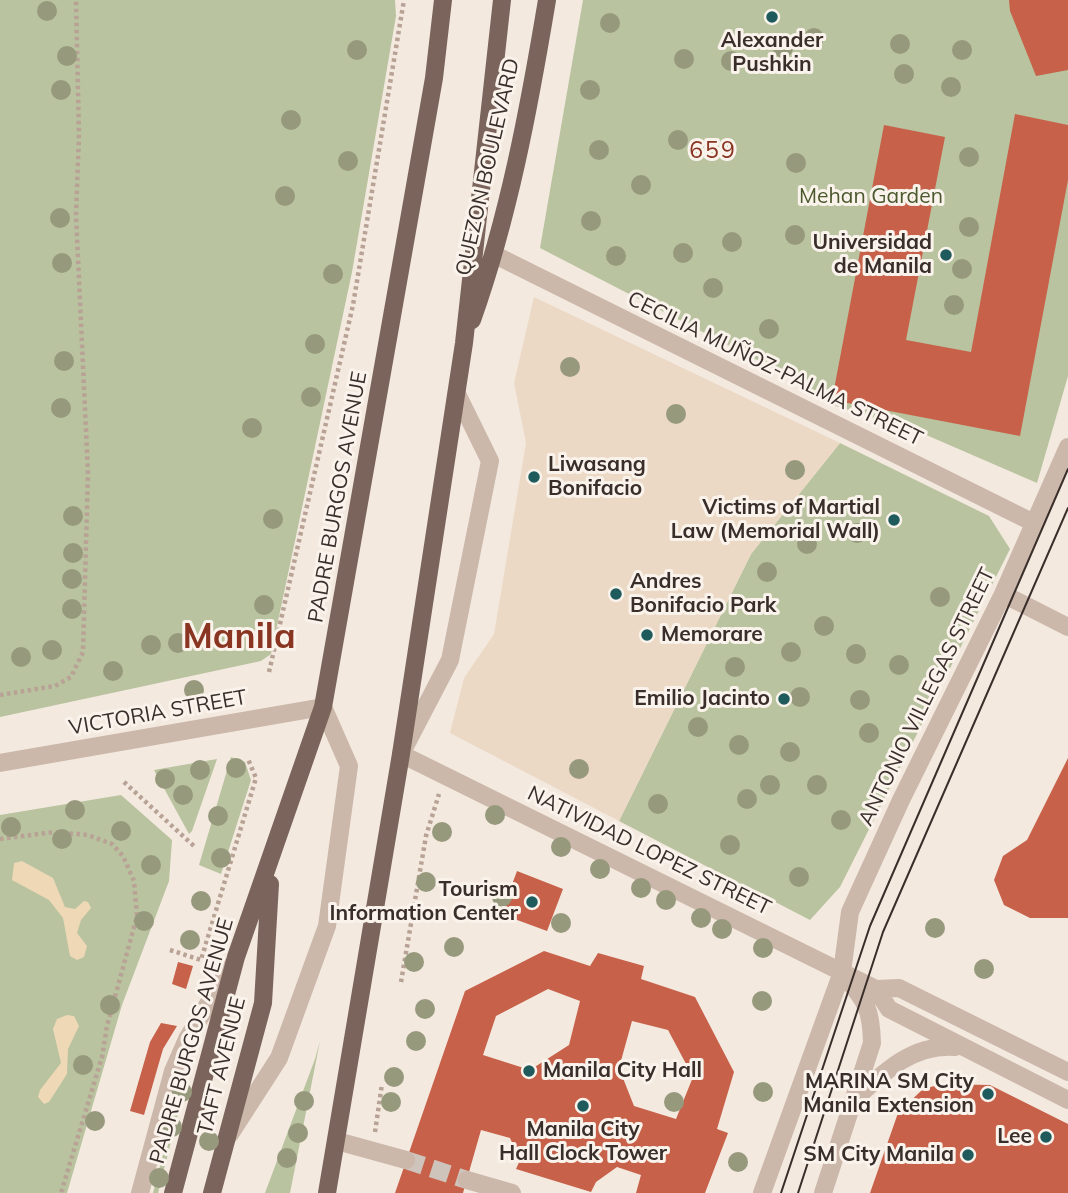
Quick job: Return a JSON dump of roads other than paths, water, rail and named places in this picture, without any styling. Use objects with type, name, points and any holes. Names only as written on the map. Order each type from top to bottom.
[{"type":"main road","name":"PADRE BURGOS AVENUE","points":[[173,1193],[236,957],[271,863],[323,707],[434,78],[443,0]]},
{"type":"main road","points":[[327,1193],[401,754],[457,394],[502,0]]},
{"type":"main road","name":"QUEZON BOULEVARD","points":[[464,343],[495,255],[530,100],[547,0]]},
{"type":"main road","name":"TAFT AVENUE","points":[[212,1193],[263,1003],[271,863]]},
{"type":"street","name":"CECILIA MUÑOZ-PALMA STREET","points":[[495,255],[1034,523]]},
{"type":"street","points":[[401,754],[450,660],[489,461],[457,394]]},
{"type":"street","name":"ANTONIO VILLEGAS STREET","points":[[762,1193],[842,972],[850,912],[901,800],[1003,594],[1068,447]]},
{"type":"street","points":[[1003,594],[1068,626]]},
{"type":"street","name":"VICTORIA STREET","points":[[0,763],[323,707]]},
{"type":"street","points":[[229,1136],[278,1059],[327,926],[349,766],[323,707]]},
{"type":"street","name":"NATIVIDAD LOPEZ STREET","points":[[401,754],[876,989],[899,988],[1068,1072]]},
{"type":"street","points":[[140,1193],[173,1071],[187,1039],[236,957]]},
{"type":"street","points":[[823,1193],[872,1042],[871,1017],[866,1002],[842,972]]},
{"type":"street","name":"NATIVIDAD LOPEZ STREET","points":[[876,989],[889,1009],[1068,1100]]},
{"type":"street","points":[[853,1100],[891,1066],[916,1052],[930,1048],[960,1047]]},
{"type":"street","points":[[337,1141],[406,1160]]},
{"type":"street","points":[[467,1180],[512,1193]]},
{"type":"tunnel","points":[[406,1160],[467,1180]]},
{"type":"tram line","points":[[781,1193],[870,926],[1068,469]]},
{"type":"tram line","points":[[798,1193],[883,932],[1068,508]]},
{"type":"place","name":"Alexander Pushkin","points":[[772,17]]},
{"type":"place","name":"Universidad de Manila","points":[[946,255]]},
{"type":"place","name":"Liwasang Bonifacio","points":[[534,477]]},
{"type":"place","name":"Victims of Martial Law (Memorial Wall)","points":[[894,520]]},
{"type":"place","name":"Andres Bonifacio Park","points":[[616,594]]},
{"type":"place","name":"Memorare","points":[[647,635]]},
{"type":"place","name":"Emilio Jacinto","points":[[784,699]]},
{"type":"place","name":"Tourism Information Center","points":[[532,902]]},
{"type":"place","name":"Manila City Hall","points":[[529,1071]]},
{"type":"place","name":"MARINA SM City Manila Extension","points":[[988,1094]]},
{"type":"place","name":"Manila City Hall Clock Tower","points":[[583,1106]]},
{"type":"place","name":"Lee","points":[[1046,1137]]},
{"type":"place","name":"SM City Manila","points":[[968,1155]]},
{"type":"district","name":"659","points":[[713,151]]},
{"type":"district","name":"Manila","points":[[239,637]]},
{"type":"park label","name":"Mehan Garden","points":[[871,197]]}]
